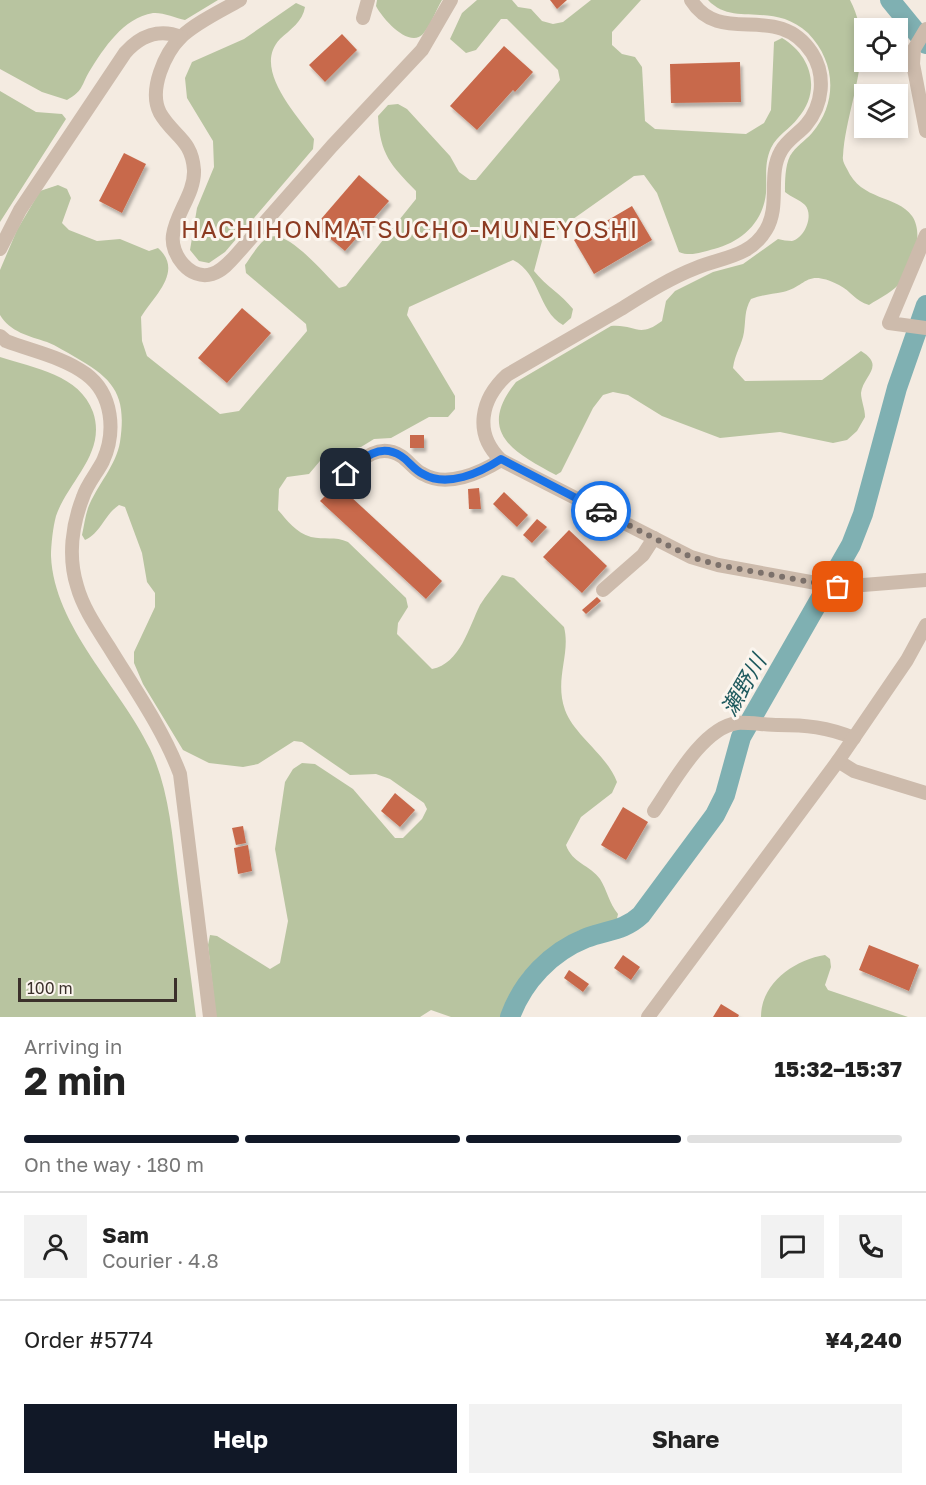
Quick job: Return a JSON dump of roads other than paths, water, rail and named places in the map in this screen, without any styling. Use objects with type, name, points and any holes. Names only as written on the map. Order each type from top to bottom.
[{"type":"lane","points":[[240,0],[181,37],[162,68],[156,99],[160,112],[186,142],[193,157],[194,175],[173,234],[173,248],[179,261],[201,275],[211,275],[231,261],[422,50],[451,0]]},
{"type":"lane","points":[[363,18],[368,0]]},
{"type":"lane","points":[[691,0],[703,14],[716,22],[771,24],[788,29],[801,39],[813,54],[820,76],[821,94],[815,112],[780,152],[775,169],[774,212],[767,230],[745,252],[680,274],[507,375],[494,388],[485,405],[482,424],[491,451],[501,459],[691,557],[718,565],[838,587],[926,580]]},
{"type":"lane","points":[[926,29],[914,50],[913,64],[926,131]]},
{"type":"lane","points":[[0,249],[20,210],[136,41],[157,33],[181,37]]},
{"type":"lane","points":[[926,235],[889,323],[926,328]]},
{"type":"lane","points":[[0,336],[6,341],[65,362],[88,375],[101,391],[110,410],[111,432],[108,448],[84,494],[74,522],[71,553],[76,586],[88,613],[170,747],[180,774],[210,1017]]},
{"type":"lane","points":[[346,474],[362,459],[376,451],[391,452],[403,457],[424,475],[436,478],[471,476],[501,459]]},
{"type":"lane","points":[[603,590],[643,555],[654,538]]},
{"type":"lane","points":[[648,1017],[838,761],[907,660],[926,625]]},
{"type":"lane","points":[[654,811],[687,760],[705,741],[738,722],[755,725],[817,725],[854,738]]},
{"type":"lane","points":[[838,761],[854,771],[926,793]]},
{"type":"waterway","name":"瀬野川","points":[[890,0],[926,44]]},
{"type":"waterway","name":"瀬野川","points":[[510,1017],[522,991],[540,969],[561,951],[586,938],[622,927],[641,915],[715,815],[725,795],[741,737],[851,545],[863,514],[897,388],[926,305]]},
{"type":"district","name":"HACHIHONMATSUCHO-MUNEYOSHI","points":[[410,228]]}]
